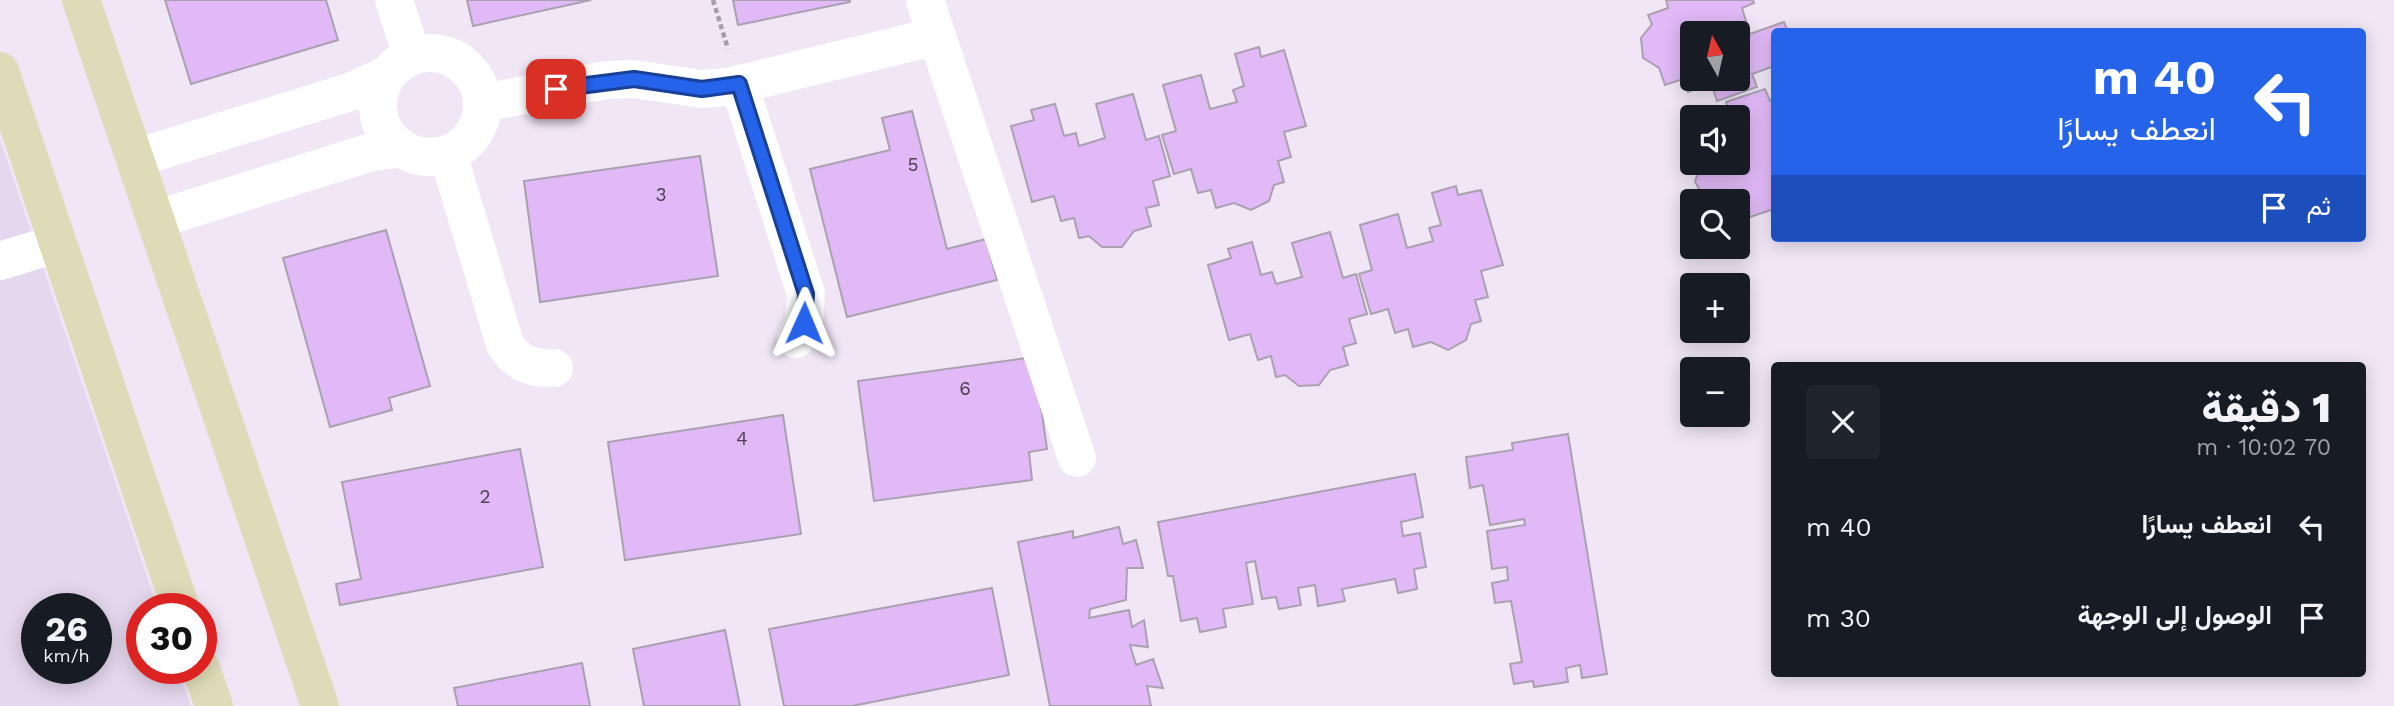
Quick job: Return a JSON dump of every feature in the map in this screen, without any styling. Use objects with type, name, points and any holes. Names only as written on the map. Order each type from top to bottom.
[{"type":"street","points":[[81,0],[158,219],[320,706]]},
{"type":"street","points":[[136,158],[350,92],[400,65],[437,54],[460,62],[480,87],[482,103],[473,134],[462,146],[448,154],[431,157],[401,148],[388,137],[377,106],[380,90],[400,65],[394,0]]},
{"type":"street","points":[[925,0],[1077,458]]},
{"type":"street","points":[[482,103],[606,80],[634,79],[702,89],[739,84],[937,37]]},
{"type":"street","points":[[0,71],[176,593]]},
{"type":"street","points":[[739,84],[806,294],[804,323],[796,339]]},
{"type":"street","points":[[158,219],[368,153],[401,148]]},
{"type":"street","points":[[448,154],[505,344],[516,358],[527,365],[554,368]]},
{"type":"street","points":[[0,261],[58,243]]},
{"type":"street","points":[[206,684],[214,706]]},
{"type":"path","points":[[713,0],[739,84]]},
{"type":"shaded area","points":[[0,139],[153,593],[126,593],[126,684],[183,684],[191,706],[0,706]]},
{"type":"building","points":[[165,0],[326,0],[338,40],[191,84]]},
{"type":"building","points":[[467,0],[591,0],[473,26]]},
{"type":"building","points":[[733,0],[850,0],[850,2],[738,25]]},
{"type":"building","points":[[1666,0],[1753,0],[1754,3],[1742,8],[1746,21],[1680,21],[1680,80],[1665,85],[1659,68],[1643,58],[1641,38],[1652,24],[1648,15],[1668,8]]},
{"type":"building","points":[[1784,22],[1786,28],[1771,28],[1771,67],[1752,74],[1757,87],[1750,89],[1750,34]]},
{"type":"building","points":[[1259,47],[1261,57],[1284,50],[1306,126],[1284,132],[1291,157],[1278,161],[1284,182],[1274,185],[1269,201],[1251,210],[1234,203],[1216,208],[1211,190],[1198,193],[1191,169],[1174,174],[1162,135],[1176,131],[1163,85],[1201,75],[1210,109],[1237,102],[1233,90],[1244,86],[1235,54]]},
{"type":"building","points":[[1765,89],[1771,100],[1771,210],[1750,217],[1750,189],[1699,189],[1695,182],[1697,175],[1750,175],[1750,105],[1727,105],[1726,102]]},
{"type":"building","points":[[1714,91],[1746,91],[1717,101]]},
{"type":"building","points":[[1133,94],[1146,140],[1159,136],[1170,176],[1153,181],[1159,205],[1146,208],[1151,226],[1134,231],[1122,247],[1102,247],[1089,236],[1079,238],[1074,218],[1061,221],[1054,196],[1032,202],[1011,126],[1034,120],[1031,110],[1055,104],[1064,136],[1076,133],[1079,146],[1105,138],[1096,104]]},
{"type":"building","points":[[912,111],[947,249],[986,239],[997,280],[847,317],[810,169],[890,150],[882,118]]},
{"type":"building","points":[[700,156],[718,276],[540,302],[524,181]]},
{"type":"building","points":[[1456,186],[1458,195],[1481,190],[1503,265],[1481,271],[1488,297],[1475,300],[1481,321],[1471,324],[1466,340],[1448,350],[1431,342],[1413,347],[1408,329],[1395,333],[1388,309],[1371,314],[1359,274],[1372,270],[1360,225],[1398,214],[1407,248],[1433,241],[1429,228],[1441,225],[1432,193]]},
{"type":"building","points":[[386,230],[430,386],[389,398],[392,410],[330,427],[283,258]]},
{"type":"building","points":[[1330,232],[1343,278],[1356,274],[1367,314],[1349,319],[1356,343],[1343,347],[1348,365],[1330,370],[1319,385],[1299,386],[1285,375],[1276,377],[1271,356],[1258,360],[1250,334],[1229,340],[1208,265],[1231,258],[1228,249],[1252,242],[1261,275],[1272,272],[1276,284],[1302,277],[1292,243]]},
{"type":"building","points":[[1034,357],[1047,449],[1029,452],[1032,480],[874,501],[858,381]]},
{"type":"building","points":[[783,415],[801,534],[625,560],[608,442]]},
{"type":"building","points":[[1568,434],[1607,674],[1582,678],[1580,665],[1566,668],[1568,682],[1534,687],[1533,681],[1514,684],[1510,664],[1522,662],[1511,601],[1495,603],[1492,583],[1508,580],[1507,567],[1492,569],[1487,531],[1525,525],[1524,519],[1490,525],[1483,485],[1470,488],[1466,457],[1513,450],[1512,443]]},
{"type":"building","points":[[520,449],[543,567],[340,605],[336,584],[361,579],[342,482]]},
{"type":"building","points":[[1415,474],[1423,517],[1401,522],[1403,536],[1420,533],[1426,567],[1414,569],[1417,589],[1398,593],[1395,579],[1342,589],[1345,601],[1318,606],[1315,585],[1298,588],[1301,605],[1279,609],[1276,597],[1262,599],[1255,561],[1246,563],[1253,604],[1223,609],[1226,627],[1200,632],[1197,618],[1181,621],[1173,576],[1168,576],[1158,522]]},
{"type":"building","points":[[1119,527],[1123,544],[1136,540],[1143,568],[1127,568],[1126,600],[1090,609],[1089,618],[1129,610],[1132,627],[1144,620],[1148,647],[1130,645],[1136,665],[1153,659],[1163,688],[1147,686],[1151,706],[1050,706],[1018,542],[1073,531],[1073,538]]},
{"type":"building","points":[[992,588],[1009,675],[852,706],[784,706],[769,629]]},
{"type":"building","points":[[725,630],[740,706],[644,706],[633,649]]},
{"type":"building","points":[[582,663],[590,706],[458,706],[454,688]]},
{"type":"route","points":[[556,89],[606,80],[634,79],[702,89],[739,84],[806,294],[804,323]]}]
